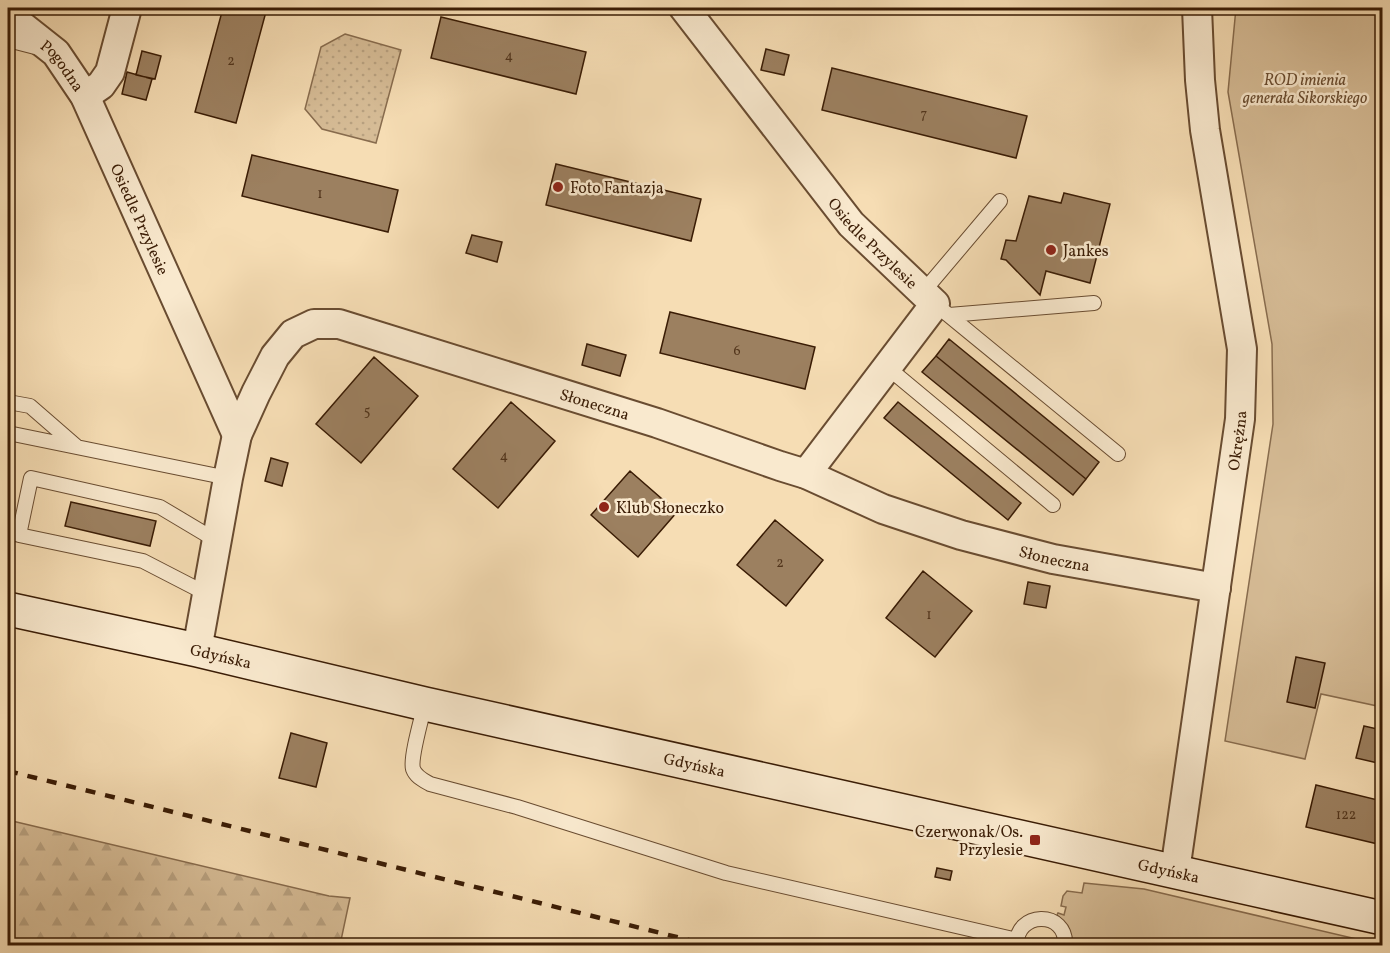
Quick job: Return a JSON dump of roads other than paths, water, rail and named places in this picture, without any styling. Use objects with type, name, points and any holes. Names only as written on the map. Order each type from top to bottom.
[{"type":"main road","name":"Gdyńska","points":[[8,609],[1383,918]]},
{"type":"street","points":[[86,96],[101,85],[110,72],[127,8]]},
{"type":"street","name":"Osiedle Przylesie","points":[[684,8],[851,224],[936,304]]},
{"type":"street","name":"Okrężna","points":[[1175,871],[1240,419],[1242,348],[1205,130],[1197,8]]},
{"type":"street","name":"Pogodna","points":[[8,15],[56,53],[86,96]]},
{"type":"street","name":"Osiedle Przylesie","points":[[86,96],[237,435]]},
{"type":"street","points":[[806,474],[936,304]]},
{"type":"street","name":"Słoneczna","points":[[197,650],[237,435],[275,357],[293,334],[314,324],[339,324],[657,423],[806,474],[883,509],[961,535],[1053,559],[1216,588]]},
{"type":"lane","points":[[8,40],[56,53]]},
{"type":"lane","points":[[936,304],[1000,201]]},
{"type":"lane","points":[[936,304],[1094,303]]},
{"type":"lane","points":[[936,304],[1118,454]]},
{"type":"lane","points":[[887,368],[1053,504]]},
{"type":"lane","points":[[8,402],[30,406],[78,447]]},
{"type":"lane","points":[[8,433],[228,478]]},
{"type":"lane","points":[[207,594],[143,561],[19,535],[31,478],[160,507],[217,541]]},
{"type":"lane","points":[[425,704],[413,767],[418,778],[430,784],[517,807],[726,873],[1017,943],[1020,930],[1027,922],[1037,918],[1048,919],[1058,924],[1063,931],[1065,945]]},
{"type":"railway","points":[[8,771],[713,946]]},
{"type":"place","name":"Foto Fantazja","points":[[558,187]]},
{"type":"place","name":"Jankes","points":[[1051,250]]},
{"type":"place","name":"Klub Słoneczko","points":[[604,507]]},
{"type":"place","name":"Czerwonak/Os. Przylesie","points":[[1035,840]]},
{"type":"park label","name":"ROD imienia generała Sikorskiego","points":[[1305,88]]}]
